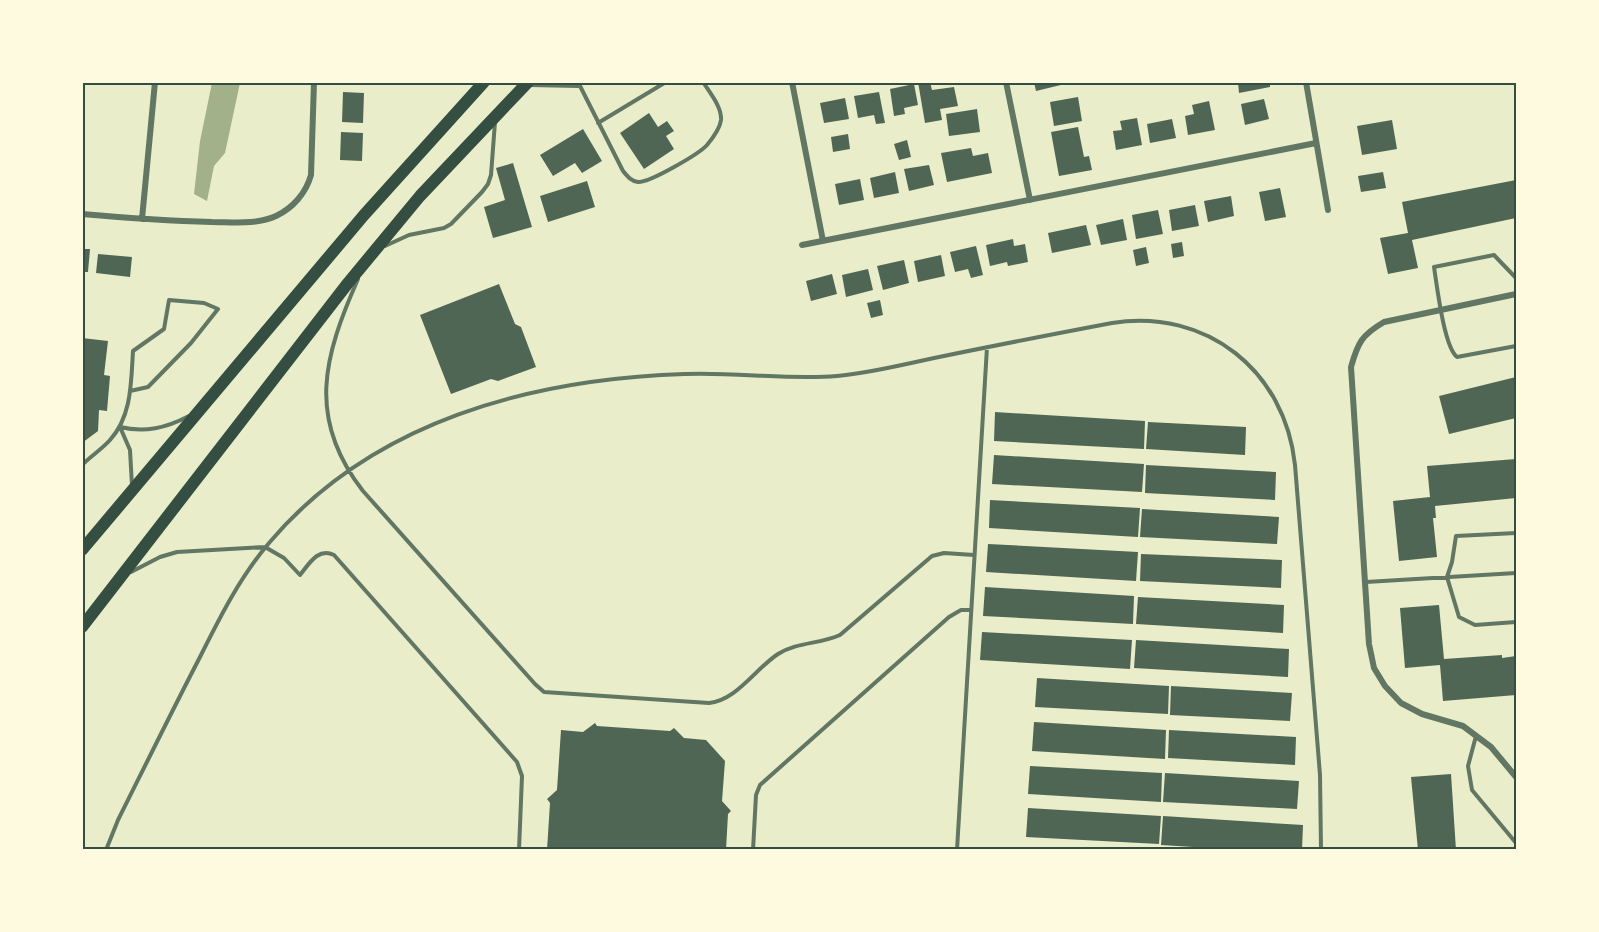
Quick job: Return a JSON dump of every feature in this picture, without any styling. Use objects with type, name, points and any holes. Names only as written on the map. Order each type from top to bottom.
[{"type":"highway","points":[[82,550],[364,215],[484,82]]},
{"type":"highway","points":[[82,627],[367,260],[420,196],[527,83]]},
{"type":"street","points":[[142,219],[155,82]]},
{"type":"street","points":[[82,214],[142,219],[254,221],[275,216],[290,207],[308,186],[311,175],[314,82]]},
{"type":"street","points":[[792,82],[823,241]]},
{"type":"street","points":[[1006,82],[1030,200]]},
{"type":"street","points":[[1306,82],[1328,210]]},
{"type":"street","points":[[802,245],[1316,143]]},
{"type":"street","points":[[1515,773],[1491,747],[1463,726],[1422,714],[1401,703],[1385,686],[1374,668],[1369,644],[1351,367],[1356,346],[1367,332],[1384,322],[1516,294]]},
{"type":"lane","points":[[598,123],[666,82]]},
{"type":"lane","points":[[527,83],[578,84],[630,179],[639,182],[652,180],[706,147],[715,134],[721,120],[717,105],[703,82]]},
{"type":"lane","points":[[496,115],[491,175],[482,192],[451,224],[444,228],[397,239],[367,260],[344,313],[330,363],[325,392],[326,413],[330,432],[363,491],[535,684],[548,693],[709,703],[719,701],[784,651],[827,640],[840,634],[932,556],[944,553],[974,555]]},
{"type":"lane","points":[[1516,278],[1494,255],[1434,267],[1451,352],[1457,357],[1516,346]]},
{"type":"lane","points":[[82,465],[85,459],[110,440],[120,427],[130,391],[133,351],[164,330],[169,300],[204,303],[218,309],[191,343],[148,387],[130,391]]},
{"type":"lane","points":[[106,849],[118,820],[223,611],[244,577],[266,547],[308,503],[349,469],[391,443],[462,412],[499,401],[573,386],[625,378],[683,374],[829,376],[861,372],[1135,320],[1157,321],[1190,329],[1225,346],[1255,372],[1272,393],[1288,428],[1294,455],[1320,775],[1321,849]]},
{"type":"lane","points":[[957,849],[987,347]]},
{"type":"lane","points":[[120,427],[137,430],[159,428],[171,425],[200,410]]},
{"type":"lane","points":[[120,427],[130,450],[132,490]]},
{"type":"lane","points":[[1516,532],[1456,536],[1447,577],[1459,617],[1475,626],[1516,622]]},
{"type":"lane","points":[[120,579],[160,557],[177,552],[266,547],[284,558],[300,575],[320,553],[327,552],[334,555],[517,762],[522,776],[519,849]]},
{"type":"lane","points":[[1366,582],[1516,573]]},
{"type":"lane","points":[[753,849],[756,795],[760,785],[949,617],[961,610],[971,610]]},
{"type":"lane","points":[[1477,736],[1468,766],[1472,790],[1516,843]]},
{"type":"shaded area","points":[[212,83],[240,83],[225,153],[214,166],[207,201],[194,194],[200,141]]},
{"type":"building","points":[[918,82],[930,82],[932,90],[954,87],[958,106],[940,109],[942,120],[925,123]]},
{"type":"building","points":[[1034,82],[1069,82],[1069,83],[1036,91]]},
{"type":"building","points":[[1238,82],[1270,82],[1270,87],[1239,93]]},
{"type":"building","points":[[914,84],[918,105],[904,108],[905,114],[894,116],[890,89]]},
{"type":"building","points":[[343,92],[364,93],[363,123],[342,122]]},
{"type":"building","points":[[879,92],[885,123],[876,124],[874,115],[858,118],[854,96]]},
{"type":"building","points":[[1078,97],[1082,121],[1054,126],[1050,102]]},
{"type":"building","points":[[845,98],[849,119],[824,123],[820,103]]},
{"type":"building","points":[[1264,99],[1269,119],[1245,125],[1241,104]]},
{"type":"building","points":[[1209,101],[1215,130],[1188,135],[1185,116],[1194,114],[1192,105]]},
{"type":"building","points":[[977,109],[980,132],[949,136],[946,114]]},
{"type":"building","points":[[649,113],[658,127],[667,121],[674,131],[666,136],[674,149],[644,169],[620,133]]},
{"type":"building","points":[[1137,118],[1142,145],[1116,150],[1113,131],[1122,130],[1120,121]]},
{"type":"building","points":[[1172,119],[1176,138],[1150,143],[1147,124]]},
{"type":"building","points":[[1392,120],[1397,149],[1362,155],[1357,126]]},
{"type":"building","points":[[1078,127],[1084,157],[1089,156],[1092,170],[1059,176],[1051,132]]},
{"type":"building","points":[[583,129],[602,161],[582,173],[575,163],[553,176],[540,155]]},
{"type":"building","points":[[341,132],[363,133],[362,161],[340,160]]},
{"type":"building","points":[[848,134],[850,149],[833,152],[831,137]]},
{"type":"building","points":[[907,140],[911,157],[899,160],[894,144]]},
{"type":"building","points":[[971,148],[973,156],[988,153],[992,173],[947,182],[941,153]]},
{"type":"building","points":[[513,163],[532,227],[493,238],[484,207],[505,200],[496,168]]},
{"type":"building","points":[[929,165],[934,185],[909,191],[904,169]]},
{"type":"building","points":[[895,172],[899,193],[874,198],[870,178]]},
{"type":"building","points":[[1383,172],[1386,188],[1361,192],[1358,176]]},
{"type":"building","points":[[860,179],[864,200],[839,205],[835,184]]},
{"type":"building","points":[[1516,180],[1516,218],[1412,240],[1418,268],[1388,274],[1380,238],[1408,233],[1402,202]]},
{"type":"building","points":[[587,181],[595,207],[548,222],[540,196]]},
{"type":"building","points":[[1280,188],[1286,217],[1265,221],[1259,192]]},
{"type":"building","points":[[1231,196],[1234,216],[1208,222],[1204,201]]},
{"type":"building","points":[[1195,205],[1199,226],[1172,231],[1169,210]]},
{"type":"building","points":[[1158,210],[1163,234],[1136,239],[1132,215]]},
{"type":"building","points":[[1123,219],[1127,240],[1101,245],[1096,225]]},
{"type":"building","points":[[1086,225],[1091,245],[1052,253],[1048,233]]},
{"type":"building","points":[[1013,239],[1014,246],[1025,244],[1028,262],[1008,266],[1007,262],[990,266],[986,245]]},
{"type":"building","points":[[1182,242],[1184,256],[1173,258],[1171,244]]},
{"type":"building","points":[[976,246],[983,275],[971,278],[968,269],[955,272],[950,252]]},
{"type":"building","points":[[1146,247],[1149,263],[1136,266],[1133,250]]},
{"type":"building","points":[[82,249],[90,249],[88,272],[82,272]]},
{"type":"building","points":[[98,254],[132,257],[130,277],[96,273]]},
{"type":"building","points":[[941,255],[945,276],[918,282],[914,261]]},
{"type":"building","points":[[904,260],[909,283],[883,290],[877,266]]},
{"type":"building","points":[[868,269],[873,290],[846,297],[842,275]]},
{"type":"building","points":[[832,274],[837,294],[811,301],[806,281]]},
{"type":"building","points":[[499,284],[515,324],[521,327],[536,367],[498,381],[491,379],[451,394],[420,315]]},
{"type":"building","points":[[880,300],[883,315],[871,318],[867,303]]},
{"type":"building","points":[[82,338],[108,341],[104,375],[110,376],[107,411],[99,410],[98,431],[82,443]]},
{"type":"building","points":[[1516,377],[1516,418],[1449,434],[1439,396]]},
{"type":"building","points":[[995,412],[1145,421],[1144,449],[994,441]]},
{"type":"building","points":[[1148,422],[1246,427],[1245,455],[1146,449]]},
{"type":"building","points":[[994,455],[1144,464],[1142,492],[992,484]]},
{"type":"building","points":[[1516,459],[1516,498],[1435,506],[1436,518],[1433,518],[1437,557],[1399,561],[1393,501],[1430,497],[1427,466]]},
{"type":"building","points":[[1146,465],[1276,472],[1275,500],[1145,493]]},
{"type":"building","points":[[990,500],[1140,508],[1138,537],[989,528]]},
{"type":"building","points":[[1142,509],[1279,517],[1277,544],[1140,537]]},
{"type":"building","points":[[988,544],[1138,552],[1136,581],[986,572]]},
{"type":"building","points":[[1141,554],[1282,560],[1281,588],[1140,581]]},
{"type":"building","points":[[985,587],[1134,596],[1133,624],[983,616]]},
{"type":"building","points":[[1138,597],[1284,605],[1283,633],[1136,624]]},
{"type":"building","points":[[1439,605],[1444,659],[1516,656],[1516,695],[1443,701],[1440,665],[1405,668],[1400,608]]},
{"type":"building","points":[[982,632],[1132,640],[1130,669],[980,660]]},
{"type":"building","points":[[1136,640],[1289,649],[1288,677],[1134,668]]},
{"type":"building","points":[[1037,678],[1169,686],[1168,714],[1035,707]]},
{"type":"building","points":[[1171,686],[1292,693],[1290,721],[1170,715]]},
{"type":"building","points":[[1034,722],[1166,730],[1165,759],[1032,751]]},
{"type":"building","points":[[595,723],[597,726],[670,731],[674,728],[684,738],[706,740],[725,761],[722,801],[731,811],[728,814],[726,850],[547,850],[550,803],[547,799],[557,790],[561,730],[583,732]]},
{"type":"building","points":[[1169,730],[1296,737],[1295,765],[1168,758]]},
{"type":"building","points":[[1030,766],[1162,773],[1161,802],[1028,794]]},
{"type":"building","points":[[1165,773],[1299,781],[1297,809],[1163,802]]},
{"type":"building","points":[[1451,774],[1456,850],[1418,850],[1411,777]]},
{"type":"building","points":[[1028,808],[1161,816],[1159,844],[1026,837]]},
{"type":"building","points":[[1163,816],[1303,825],[1302,850],[1241,850],[1161,845]]}]
